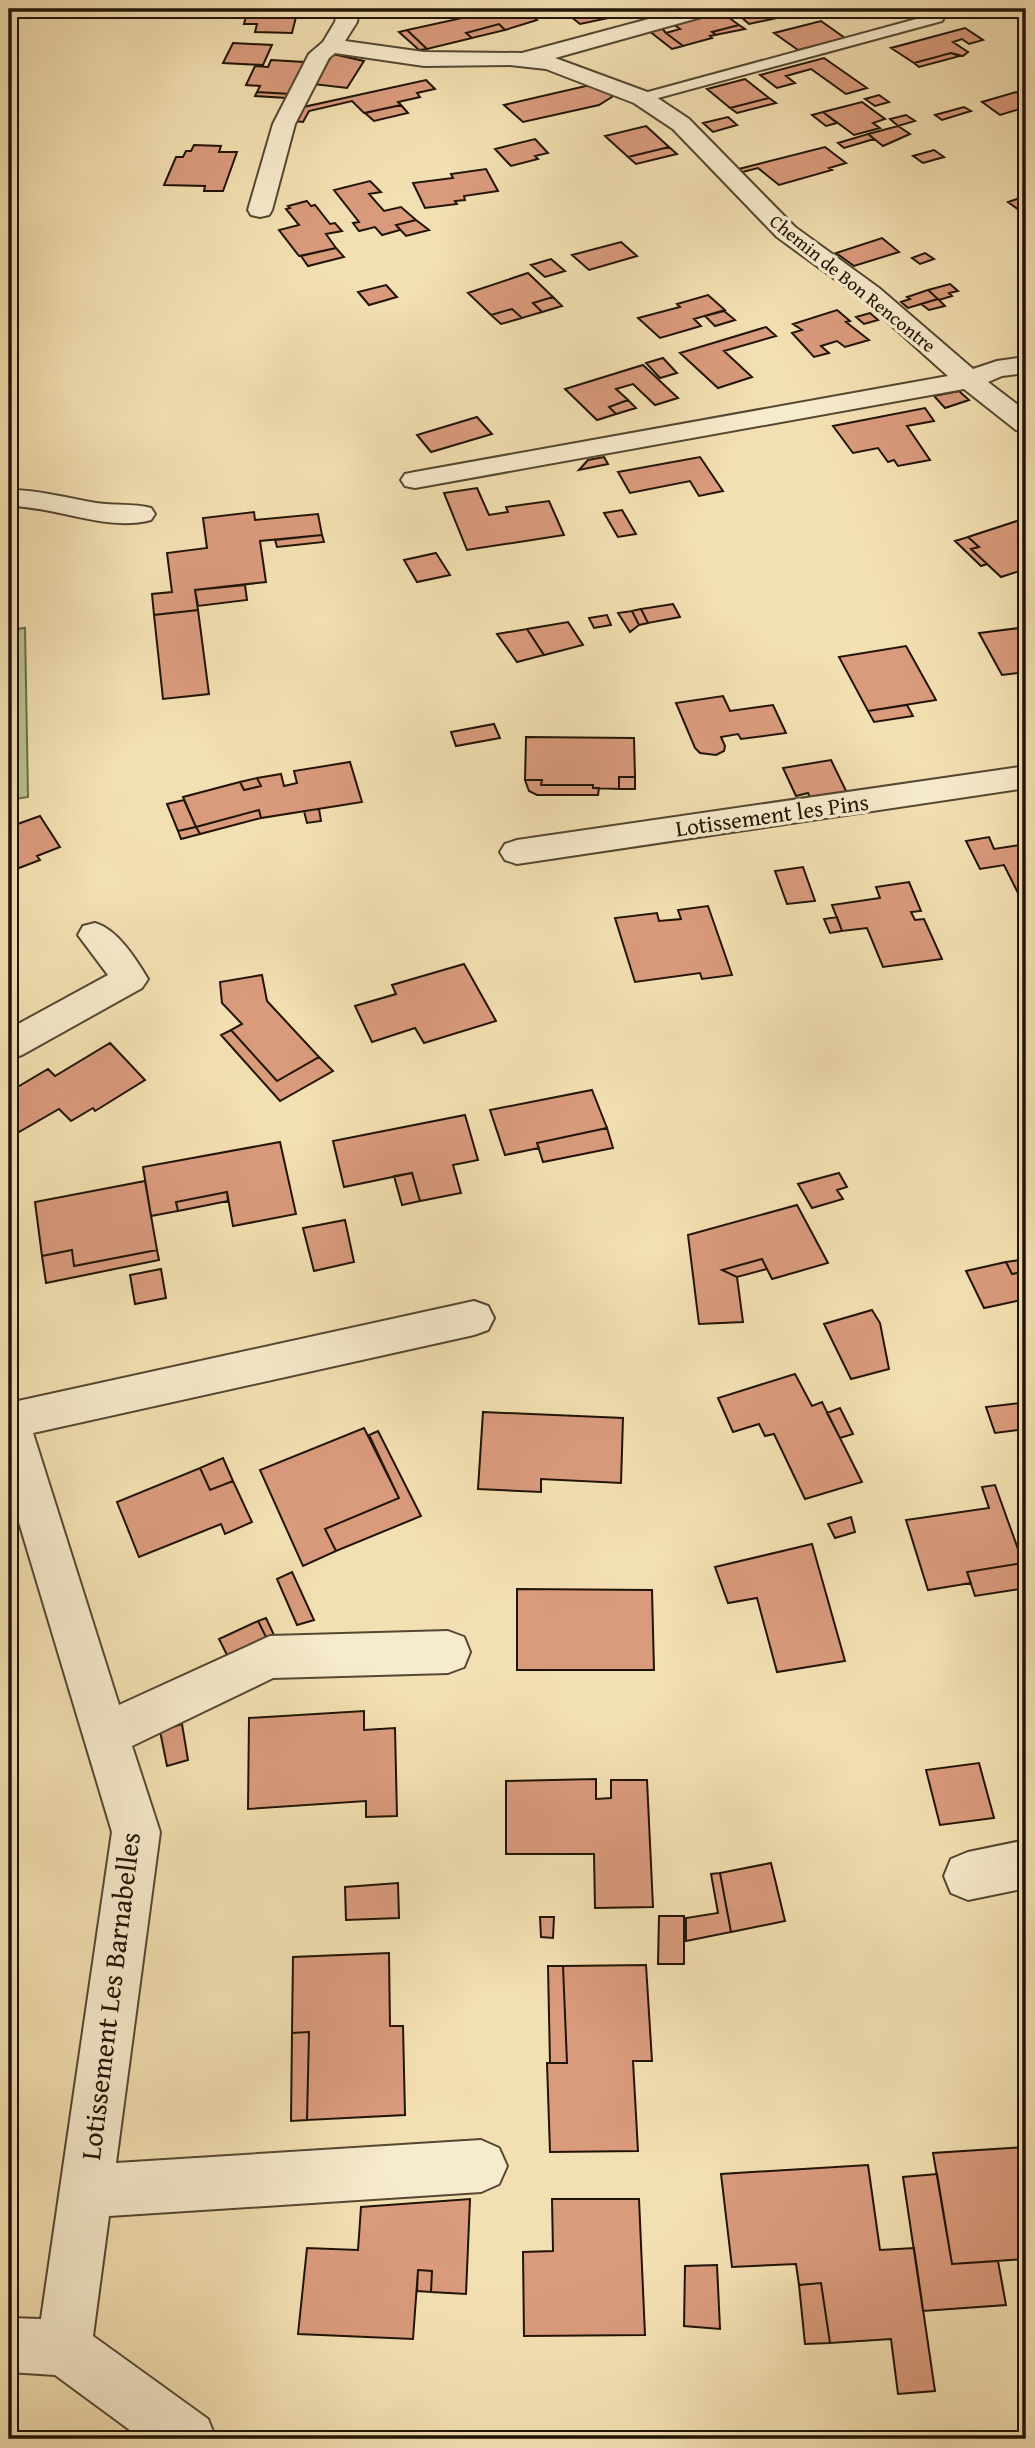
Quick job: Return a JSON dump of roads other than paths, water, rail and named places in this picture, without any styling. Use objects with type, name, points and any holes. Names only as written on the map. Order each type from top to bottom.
[{"type":"street","points":[[260,210],[284,124],[320,54],[331,46],[346,22],[348,9]]},
{"type":"street","points":[[526,59],[709,9]]},
{"type":"street","name":"Chemin de Bon Rencontre","points":[[331,46],[424,59],[526,59],[568,69],[642,98],[681,124],[786,232],[870,293],[969,380],[1026,424]]},
{"type":"street","points":[[415,480],[969,380],[997,369],[1026,365]]},
{"type":"street","points":[[9,498],[26,498],[99,512],[141,514]]},
{"type":"street","name":"Lotissement les Pins","points":[[517,852],[1026,777]]},
{"type":"street","points":[[9,1045],[130,979],[95,935]]},
{"type":"street","points":[[11,1436],[74,1405],[474,1318]]},
{"type":"street","name":"Lotissement Les Barnabelles","points":[[11,1436],[136,1832],[64,2348]]},
{"type":"street","points":[[106,1735],[270,1657],[448,1652]]},
{"type":"street","points":[[968,1876],[1026,1864]]},
{"type":"street","points":[[85,2191],[481,2166]]},
{"type":"street","points":[[9,2345],[64,2348],[188,2439]]},
{"type":"lane","points":[[642,98],[937,18],[942,9]]}]
